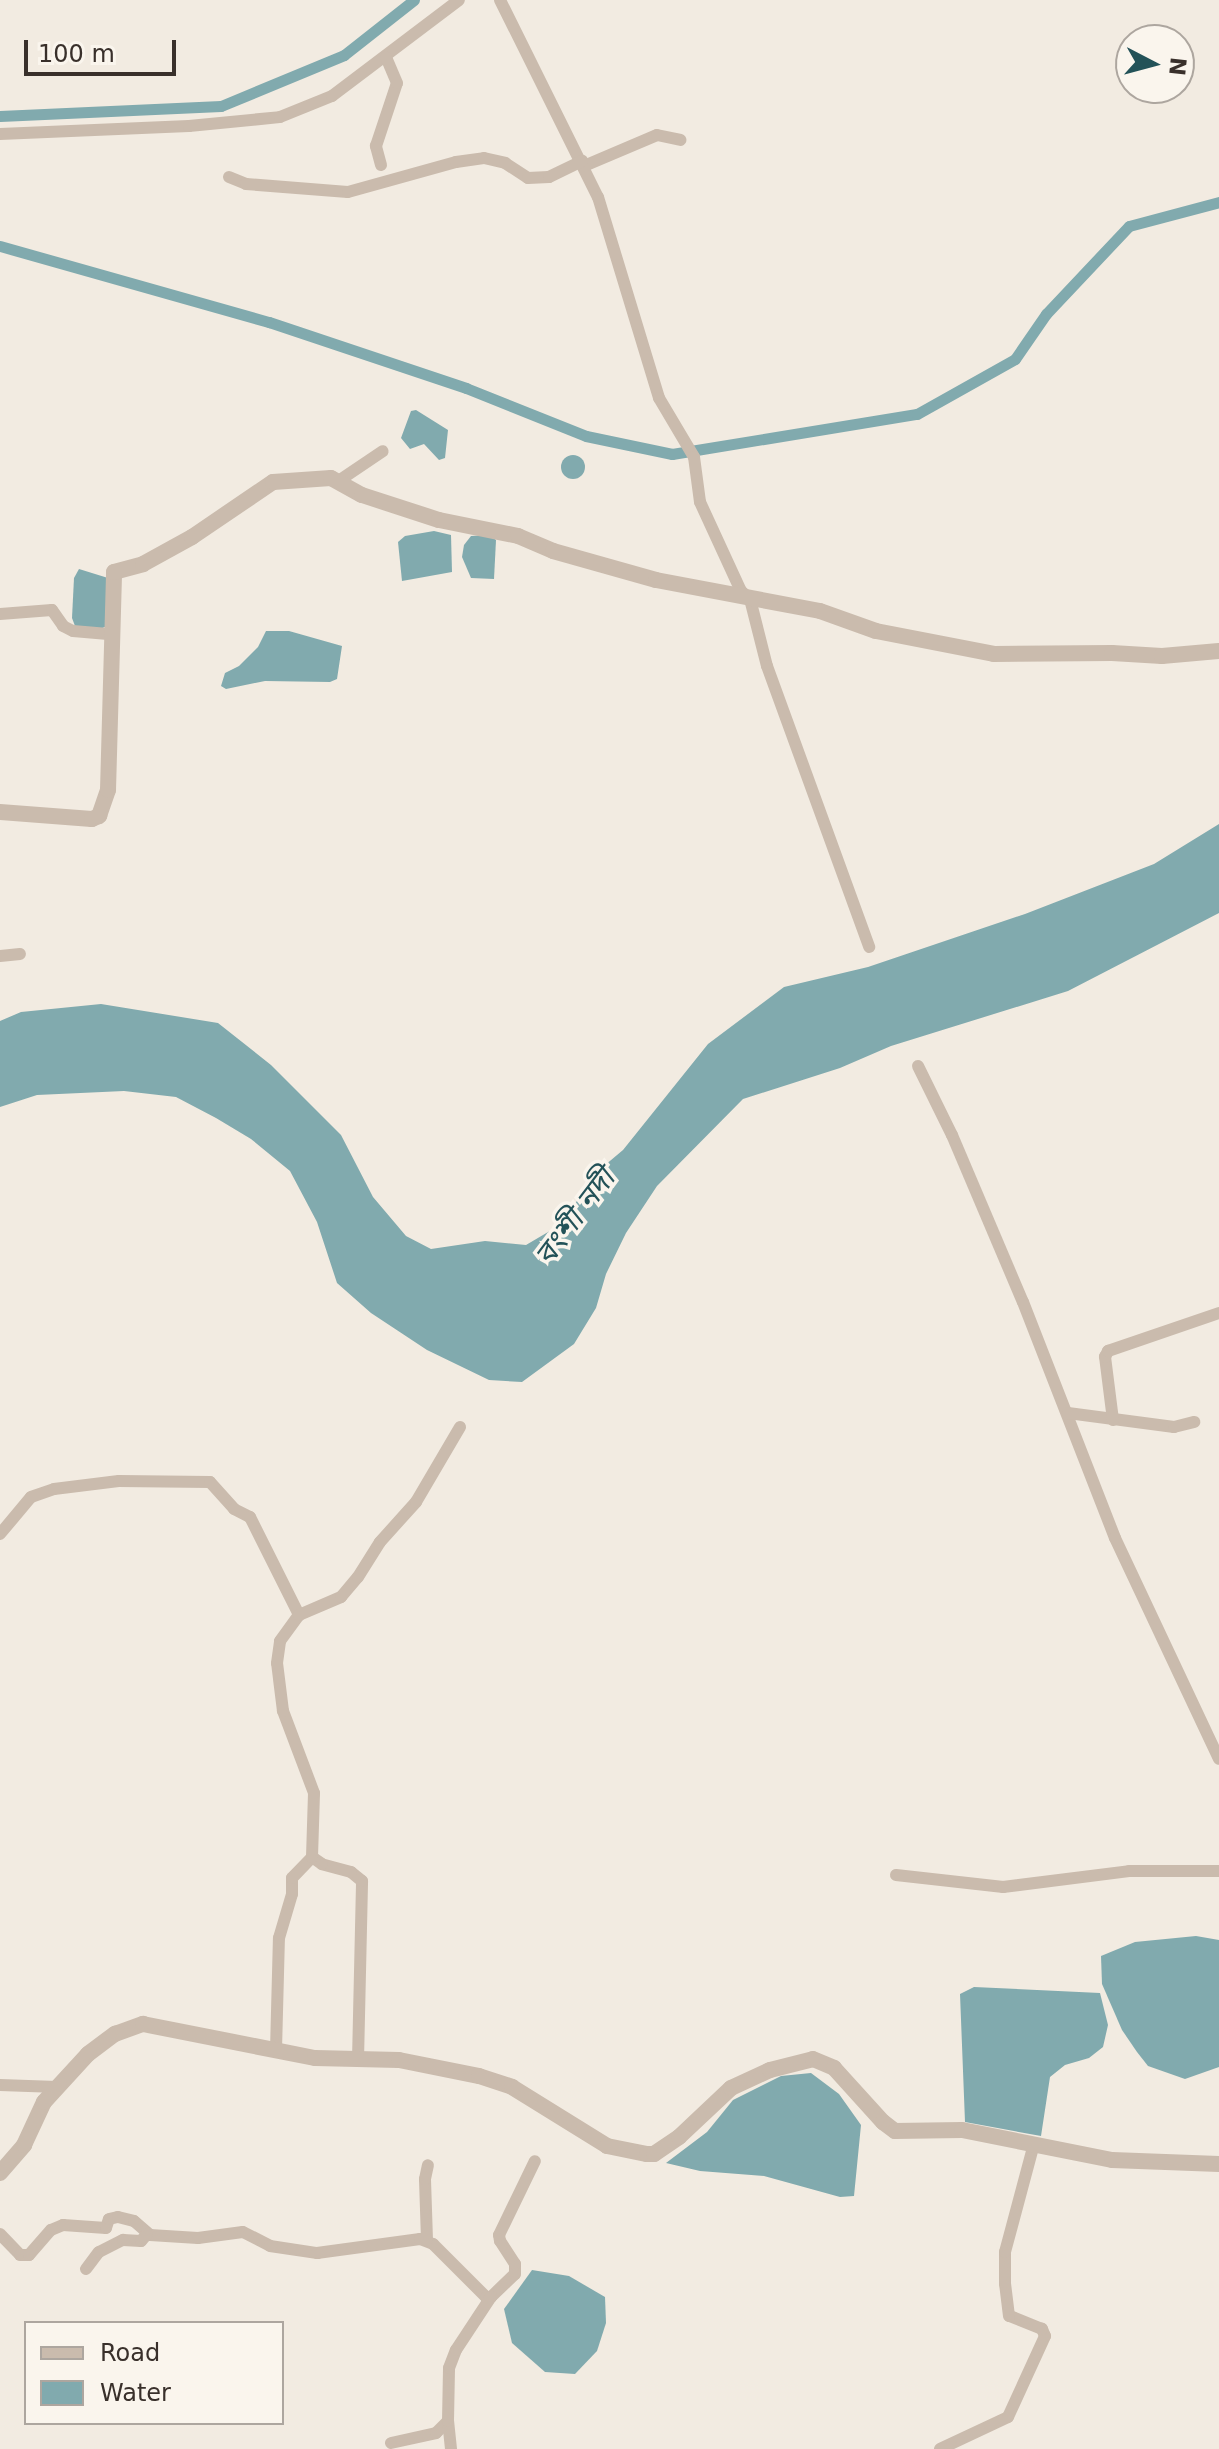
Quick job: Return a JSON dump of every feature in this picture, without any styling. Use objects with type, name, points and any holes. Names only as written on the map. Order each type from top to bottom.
[{"type":"street","points":[[0,134],[255,122],[280,117],[332,96],[459,0]]},
{"type":"street","points":[[500,0],[598,197],[659,398],[694,457],[700,502],[741,591],[750,599],[767,666],[869,947]]},
{"type":"street","points":[[381,165],[376,146],[397,83],[386,57]]},
{"type":"street","points":[[229,177],[246,184],[348,192],[484,158],[505,163],[528,178],[549,177],[657,135],[680,140]]},
{"type":"street","points":[[337,482],[383,451]]},
{"type":"street","points":[[0,812],[92,819],[104,808],[108,790],[114,572],[143,564],[192,537],[273,482],[309,478],[337,482],[362,495],[439,520],[518,536],[553,551],[656,580],[820,611],[876,631],[994,654],[1112,653],[1162,656],[1219,651]]},
{"type":"street","points":[[0,614],[52,610],[63,626],[73,631],[111,634]]},
{"type":"street","points":[[0,956],[20,954]]},
{"type":"street","points":[[918,1066],[952,1135],[1068,1413],[1115,1538],[1219,1759]]},
{"type":"street","points":[[1113,1420],[1105,1357],[1108,1351],[1219,1313]]},
{"type":"street","points":[[1068,1413],[1174,1427],[1194,1422]]},
{"type":"street","points":[[276,2050],[279,1938],[292,1894],[292,1878],[312,1857],[314,1793],[283,1711],[277,1663],[280,1641],[299,1615],[341,1597],[358,1577],[380,1542],[416,1502],[460,1427]]},
{"type":"street","points":[[0,1534],[31,1497],[54,1489],[119,1481],[210,1482],[234,1509],[250,1517],[299,1615]]},
{"type":"street","points":[[312,1857],[322,1864],[351,1872],[362,1881],[358,2060]]},
{"type":"street","points":[[896,1875],[1003,1887],[1129,1871],[1219,1871]]},
{"type":"street","points":[[0,2173],[24,2145],[44,2102],[88,2054],[115,2034],[143,2024],[315,2058],[426,2063],[479,2076],[512,2087],[607,2146],[647,2154],[654,2154],[679,2137],[731,2088],[770,2070],[813,2059],[834,2068],[895,2131],[962,2130],[1112,2160],[1219,2164]]},
{"type":"street","points":[[0,2085],[57,2087]]},
{"type":"street","points":[[940,2449],[1008,2417],[1045,2336],[1042,2329],[1009,2316],[1005,2284],[1008,2240],[1034,2144]]},
{"type":"street","points":[[451,2449],[449,2368],[456,2350],[491,2297],[515,2274],[515,2264],[499,2235],[535,2161]]},
{"type":"street","points":[[427,2240],[425,2179],[428,2165]]},
{"type":"street","points":[[0,2234],[20,2255],[29,2255],[51,2230],[63,2225],[106,2228],[109,2219],[118,2217],[134,2221],[147,2234],[198,2238],[243,2232],[270,2246],[317,2253],[376,2247],[405,2239],[427,2240],[486,2297],[491,2297]]},
{"type":"street","points":[[86,2269],[99,2252],[123,2240],[141,2241],[147,2234]]},
{"type":"street","points":[[391,2443],[436,2433],[448,2421]]},
{"type":"water","points":[[416,410],[448,430],[445,458],[439,460],[424,444],[410,449],[401,438],[411,411]]},
{"type":"water","points":[[573,455],[581,459],[585,467],[581,475],[573,479],[565,475],[561,467],[565,459]]},
{"type":"water","points":[[434,531],[451,535],[452,572],[402,581],[398,542],[405,536]]},
{"type":"water","points":[[489,535],[496,540],[494,579],[471,578],[462,557],[464,545],[471,536]]},
{"type":"water","points":[[79,569],[108,578],[107,626],[98,630],[75,626],[72,618],[74,578]]},
{"type":"water","points":[[266,631],[289,631],[342,646],[337,679],[330,682],[265,681],[226,689],[221,686],[225,673],[239,666],[258,647]]},
{"type":"water","name":"বংশী নদী","points":[[1219,824],[1219,913],[1068,991],[891,1046],[840,1068],[743,1099],[657,1186],[626,1233],[606,1274],[596,1308],[574,1344],[522,1382],[489,1380],[427,1350],[371,1313],[337,1283],[317,1222],[290,1171],[251,1139],[216,1118],[176,1097],[124,1091],[37,1095],[0,1107],[0,1021],[21,1012],[101,1004],[218,1023],[271,1065],[341,1135],[373,1197],[406,1236],[431,1249],[485,1241],[526,1245],[560,1225],[598,1171],[623,1150],[708,1044],[784,987],[868,967],[1025,914],[1154,864]]},
{"type":"water","points":[[1196,1936],[1219,1940],[1219,2067],[1185,2079],[1148,2066],[1137,2052],[1122,2030],[1102,1984],[1101,1956],[1135,1942]]},
{"type":"water","points":[[974,1987],[1100,1993],[1108,2025],[1103,2047],[1089,2058],[1065,2065],[1050,2077],[1041,2136],[965,2122],[960,1994]]},
{"type":"water","points":[[811,2073],[839,2094],[861,2125],[854,2196],[840,2197],[764,2176],[700,2171],[666,2163],[707,2132],[733,2100],[781,2076]]},
{"type":"water","points":[[532,2270],[569,2276],[605,2297],[606,2323],[597,2351],[575,2374],[545,2372],[512,2343],[504,2309]]},
{"type":"waterway","points":[[0,116],[221,106],[344,55],[414,0]]},
{"type":"waterway","points":[[0,246],[269,322],[466,388],[586,436],[672,454],[917,414],[1015,359],[1046,314],[1129,226],[1219,202]]}]
